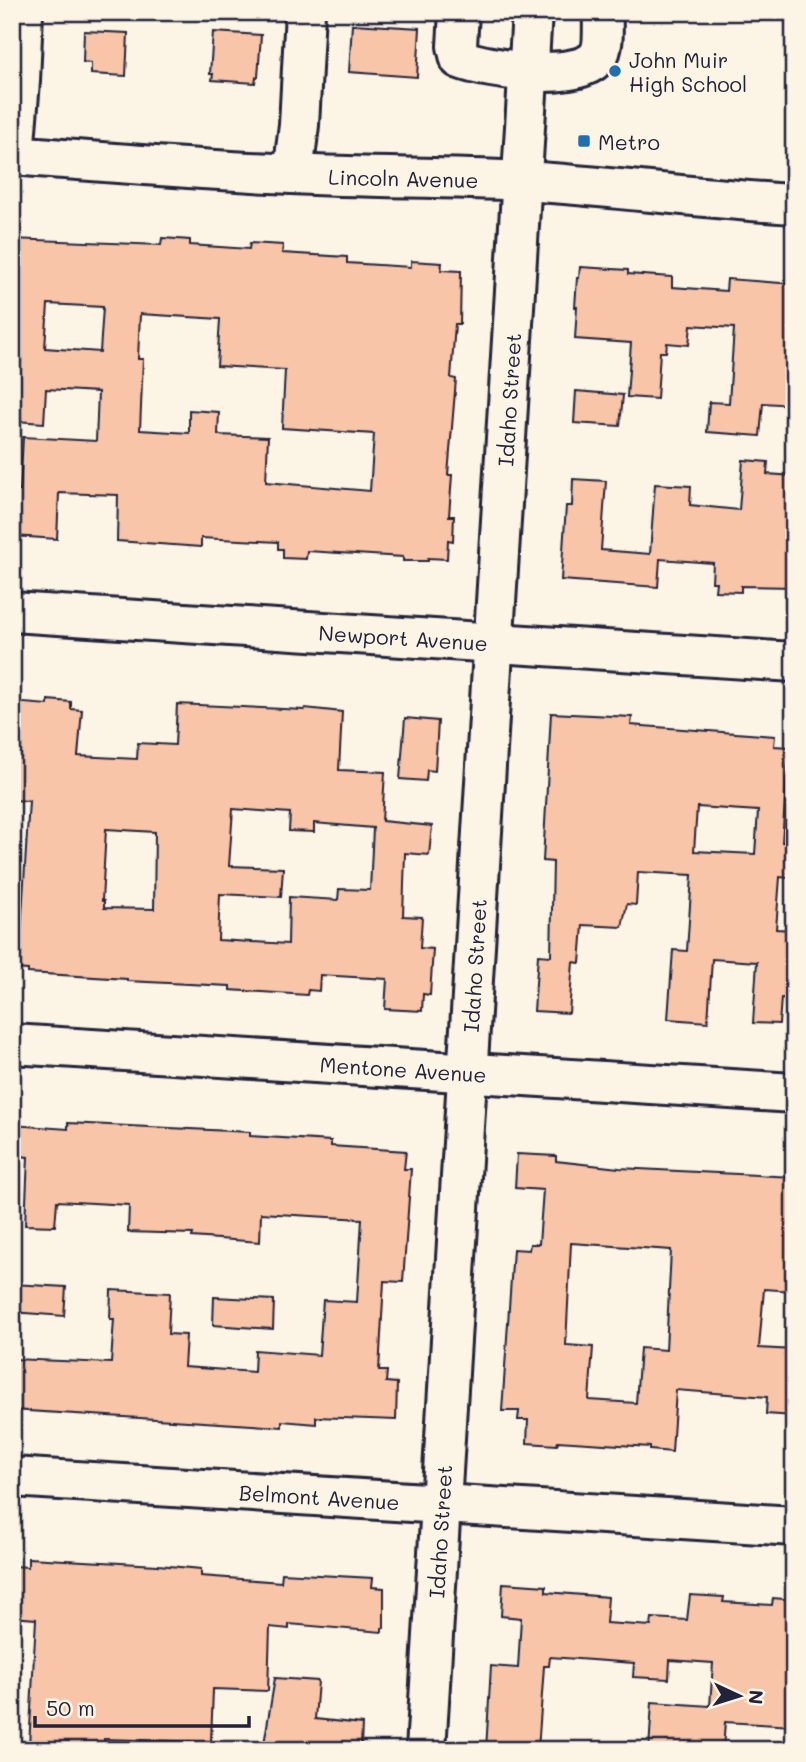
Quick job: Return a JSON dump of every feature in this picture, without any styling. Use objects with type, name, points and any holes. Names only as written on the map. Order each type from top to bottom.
[{"type":"street","points":[[13,155],[23,12]]},
{"type":"street","points":[[293,174],[299,125],[305,12]]},
{"type":"street","points":[[459,12],[457,46],[460,59],[528,73],[582,69],[593,62],[600,53],[603,12]]},
{"type":"street","name":"Idaho Street","points":[[426,1750],[532,12]]},
{"type":"street","name":"Lincoln Avenue","points":[[13,155],[293,174],[399,175],[523,181],[794,204]]},
{"type":"street","name":"Newport Avenue","points":[[12,612],[794,662]]},
{"type":"street","name":"Mentone Avenue","points":[[12,1044],[794,1093]]},
{"type":"street","name":"Belmont Avenue","points":[[12,1477],[794,1526]]},
{"type":"building","points":[[352,24],[420,28],[417,77],[349,72]]},
{"type":"building","points":[[84,31],[128,33],[126,76],[91,74],[91,63],[83,62]]},
{"type":"building","points":[[213,32],[261,35],[258,77],[255,83],[212,80],[213,74],[210,74]]},
{"type":"building","points":[[162,238],[190,240],[190,245],[249,249],[250,243],[283,245],[282,253],[347,257],[347,263],[411,267],[411,261],[442,263],[441,270],[461,271],[460,324],[455,324],[451,378],[456,379],[448,475],[452,475],[449,516],[454,516],[453,541],[448,540],[447,559],[403,561],[403,557],[307,551],[306,559],[283,558],[283,549],[278,549],[278,542],[201,538],[201,547],[117,541],[118,495],[59,493],[57,539],[14,536],[23,437],[96,441],[98,392],[46,389],[44,423],[15,421],[18,364],[12,364],[12,239],[161,245]],"holes":[[[48,304],[103,307],[100,352],[45,348]],[[140,314],[220,319],[217,366],[285,370],[282,428],[374,434],[370,491],[266,482],[268,437],[218,435],[219,412],[189,410],[189,433],[140,430],[143,359],[138,359]]]},
{"type":"building","points":[[580,267],[628,270],[628,274],[672,277],[672,287],[726,291],[727,279],[794,284],[794,405],[763,403],[760,436],[707,432],[709,402],[729,403],[734,328],[691,325],[689,345],[667,343],[666,352],[660,352],[657,399],[627,397],[631,343],[575,339],[577,278]]},
{"type":"building","points":[[576,391],[623,395],[620,426],[574,423]]},
{"type":"building","points":[[743,460],[768,462],[767,474],[794,476],[794,587],[741,586],[741,592],[715,591],[716,582],[712,582],[713,563],[660,559],[658,587],[561,580],[566,506],[572,506],[573,479],[606,481],[601,550],[650,554],[655,484],[691,486],[690,505],[739,510]]},
{"type":"building","points":[[48,700],[71,702],[71,709],[82,710],[78,756],[137,759],[138,743],[175,745],[177,704],[305,708],[342,712],[339,770],[385,772],[382,821],[432,826],[429,855],[405,853],[403,916],[422,917],[420,948],[433,949],[430,995],[423,994],[422,1011],[385,1009],[387,979],[320,975],[319,991],[308,990],[307,995],[230,990],[230,986],[28,973],[28,970],[12,969],[12,931],[21,931],[29,801],[12,800],[12,702],[48,705]],"holes":[[[233,809],[290,813],[289,831],[314,832],[314,823],[373,828],[370,890],[339,889],[338,900],[289,897],[288,944],[218,940],[220,894],[281,897],[283,868],[229,866]],[[106,829],[155,832],[154,909],[104,908],[102,901]]]},
{"type":"building","points":[[551,713],[632,717],[631,725],[775,736],[774,746],[789,747],[782,842],[791,843],[789,878],[780,877],[776,929],[794,930],[794,999],[781,998],[779,1024],[753,1023],[757,962],[712,959],[708,1022],[668,1019],[673,950],[687,951],[692,875],[638,872],[636,905],[627,904],[622,927],[583,925],[580,963],[573,962],[569,1013],[534,1011],[538,955],[551,956],[553,862],[543,861]],"holes":[[[697,807],[758,811],[755,854],[694,851]]]},
{"type":"building","points":[[405,718],[438,721],[435,771],[427,770],[426,781],[400,779]]},
{"type":"building","points":[[68,1123],[250,1132],[250,1136],[331,1141],[331,1146],[406,1151],[404,1169],[411,1169],[403,1282],[384,1281],[379,1371],[387,1371],[386,1382],[397,1383],[396,1420],[316,1417],[316,1424],[282,1421],[282,1427],[12,1410],[12,1359],[111,1363],[114,1319],[110,1319],[111,1290],[170,1293],[168,1334],[186,1335],[184,1367],[254,1372],[255,1350],[319,1355],[323,1300],[357,1302],[362,1219],[261,1213],[260,1242],[192,1237],[193,1234],[128,1232],[129,1205],[57,1201],[55,1226],[25,1225],[28,1157],[12,1155],[12,1125],[68,1129]]},
{"type":"building","points":[[517,1154],[556,1156],[556,1161],[619,1168],[794,1177],[794,1291],[764,1289],[759,1348],[794,1350],[794,1416],[766,1414],[767,1397],[676,1390],[672,1452],[650,1450],[650,1447],[558,1441],[557,1445],[527,1443],[528,1420],[518,1420],[519,1411],[502,1411],[513,1249],[529,1250],[530,1244],[539,1244],[543,1190],[515,1188]],"holes":[[[571,1243],[671,1250],[666,1350],[640,1348],[636,1403],[589,1400],[593,1347],[566,1345]]]},
{"type":"building","points":[[12,1284],[66,1287],[64,1316],[12,1312]]},
{"type":"building","points":[[214,1297],[274,1300],[273,1329],[213,1325]]},
{"type":"building","points":[[28,1558],[201,1569],[201,1576],[281,1582],[282,1573],[373,1578],[372,1587],[384,1588],[384,1628],[382,1632],[289,1624],[289,1629],[270,1627],[268,1691],[213,1689],[211,1742],[104,1739],[104,1750],[29,1746],[36,1619],[12,1617],[14,1566],[28,1567]]},
{"type":"building","points":[[503,1583],[546,1586],[546,1592],[608,1597],[606,1623],[651,1626],[652,1618],[687,1620],[690,1595],[724,1597],[723,1602],[772,1605],[773,1598],[794,1600],[788,1696],[794,1697],[794,1726],[725,1722],[723,1750],[649,1750],[652,1702],[710,1706],[713,1663],[670,1660],[669,1679],[633,1677],[634,1663],[550,1657],[549,1666],[544,1666],[538,1750],[486,1750],[491,1666],[518,1668],[521,1618],[501,1616]]},
{"type":"building","points":[[275,1678],[318,1681],[315,1719],[362,1724],[361,1745],[356,1745],[356,1750],[263,1750]]},
{"type":"place","name":"John Muir High School","points":[[615,71]]},
{"type":"place","name":"Metro","points":[[584,141]]}]
